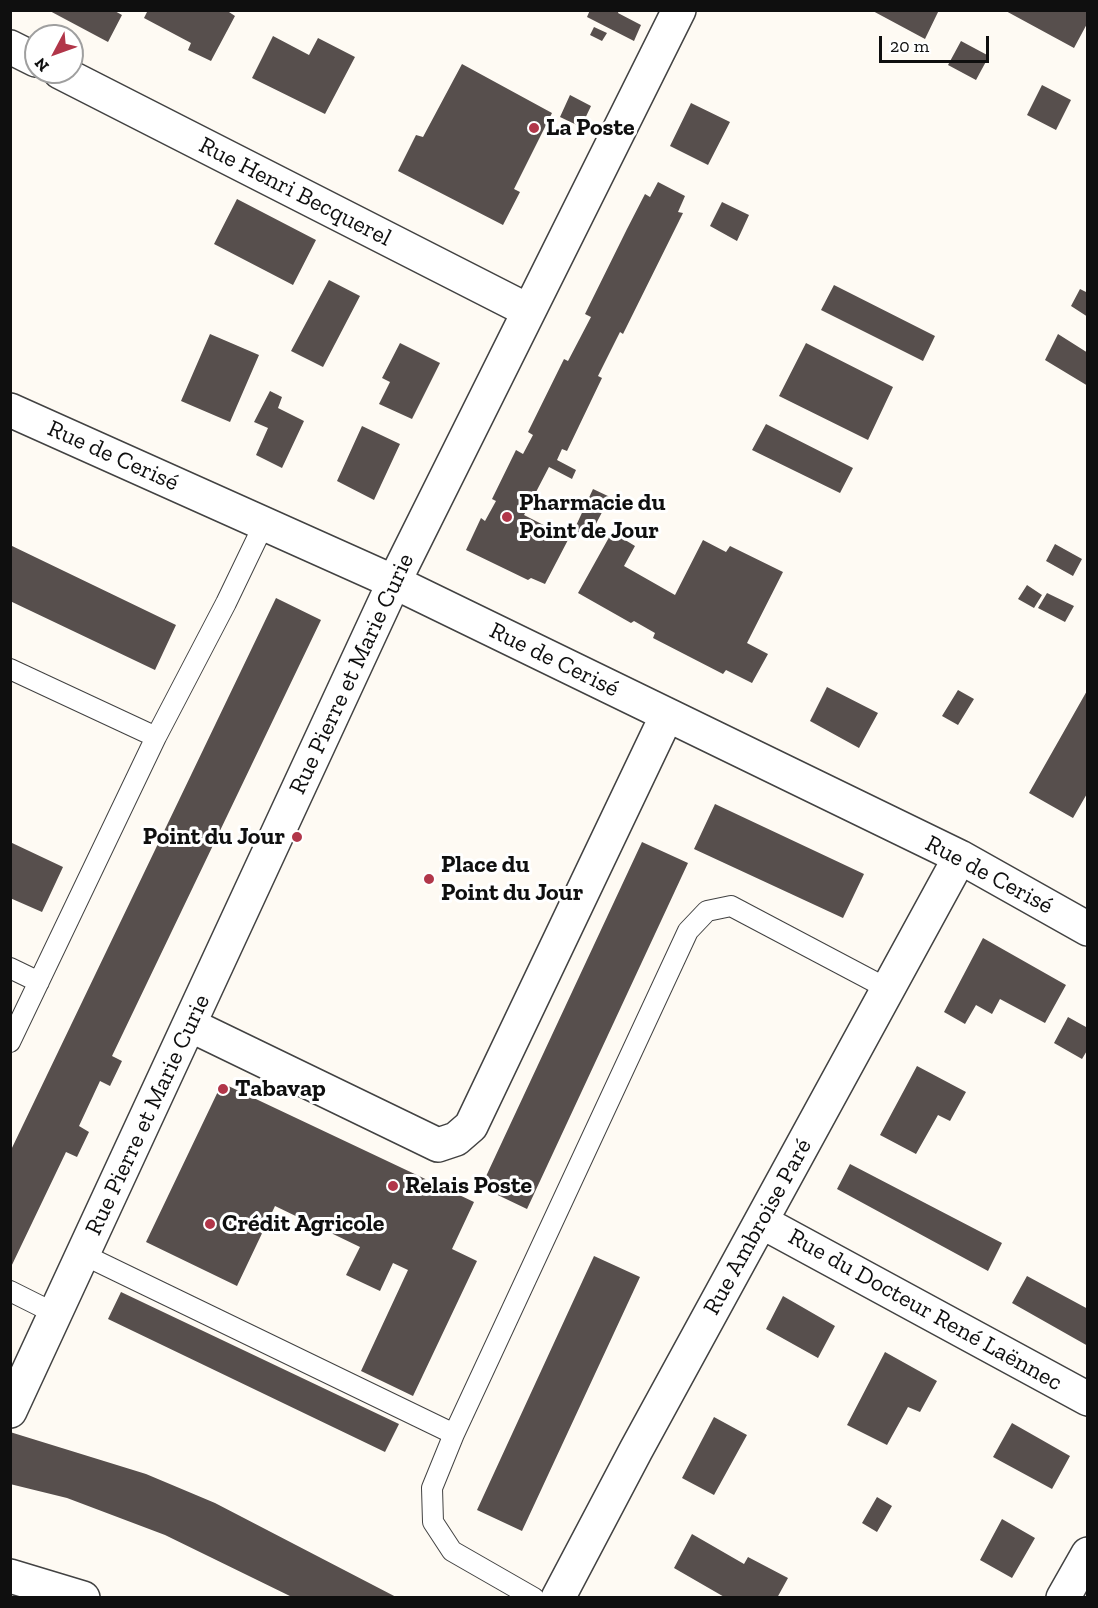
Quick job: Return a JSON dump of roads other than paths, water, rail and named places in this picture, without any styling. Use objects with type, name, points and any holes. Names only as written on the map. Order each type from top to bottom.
[{"type":"street","name":"Rue Pierre et Marie Curie","points":[[10,1411],[394,582],[679,10]]},
{"type":"street","points":[[10,47],[24,54]]},
{"type":"street","name":"Rue Henri Becquerel","points":[[84,84],[529,311]]},
{"type":"street","name":"Rue de Cerisé","points":[[10,410],[394,582],[960,857],[1086,925]]},
{"type":"street","points":[[190,1025],[438,1145],[456,1139],[471,1126],[668,715]]},
{"type":"street","name":"Rue Ambroise Paré","points":[[558,1598],[636,1450],[960,857]]},
{"type":"street","name":"Rue du Docteur René Laënnec","points":[[762,1222],[1088,1399]]},
{"type":"street","points":[[1063,1598],[1088,1554]]},
{"type":"street","points":[[10,1576],[68,1595]]},
{"type":"lane","points":[[10,1042],[156,737],[264,524]]},
{"type":"lane","points":[[10,669],[156,737]]},
{"type":"lane","points":[[534,1598],[452,1551],[433,1522],[432,1488],[454,1434],[688,931],[707,910],[730,906],[888,989]]},
{"type":"lane","points":[[10,968],[39,982]]},
{"type":"lane","points":[[84,1255],[454,1434]]},
{"type":"lane","points":[[10,1291],[56,1314]]},
{"type":"place","name":"La Poste","points":[[534,128]]},
{"type":"place","name":"Pharmacie du Point de Jour","points":[[507,517]]},
{"type":"place","name":"Point du Jour","points":[[297,837]]},
{"type":"place","name":"Place du Point du Jour","points":[[429,879]]},
{"type":"place","name":"Tabavap","points":[[223,1089]]},
{"type":"place","name":"Relais Poste","points":[[393,1186]]},
{"type":"place","name":"Crédit Agricole","points":[[210,1224]]}]
